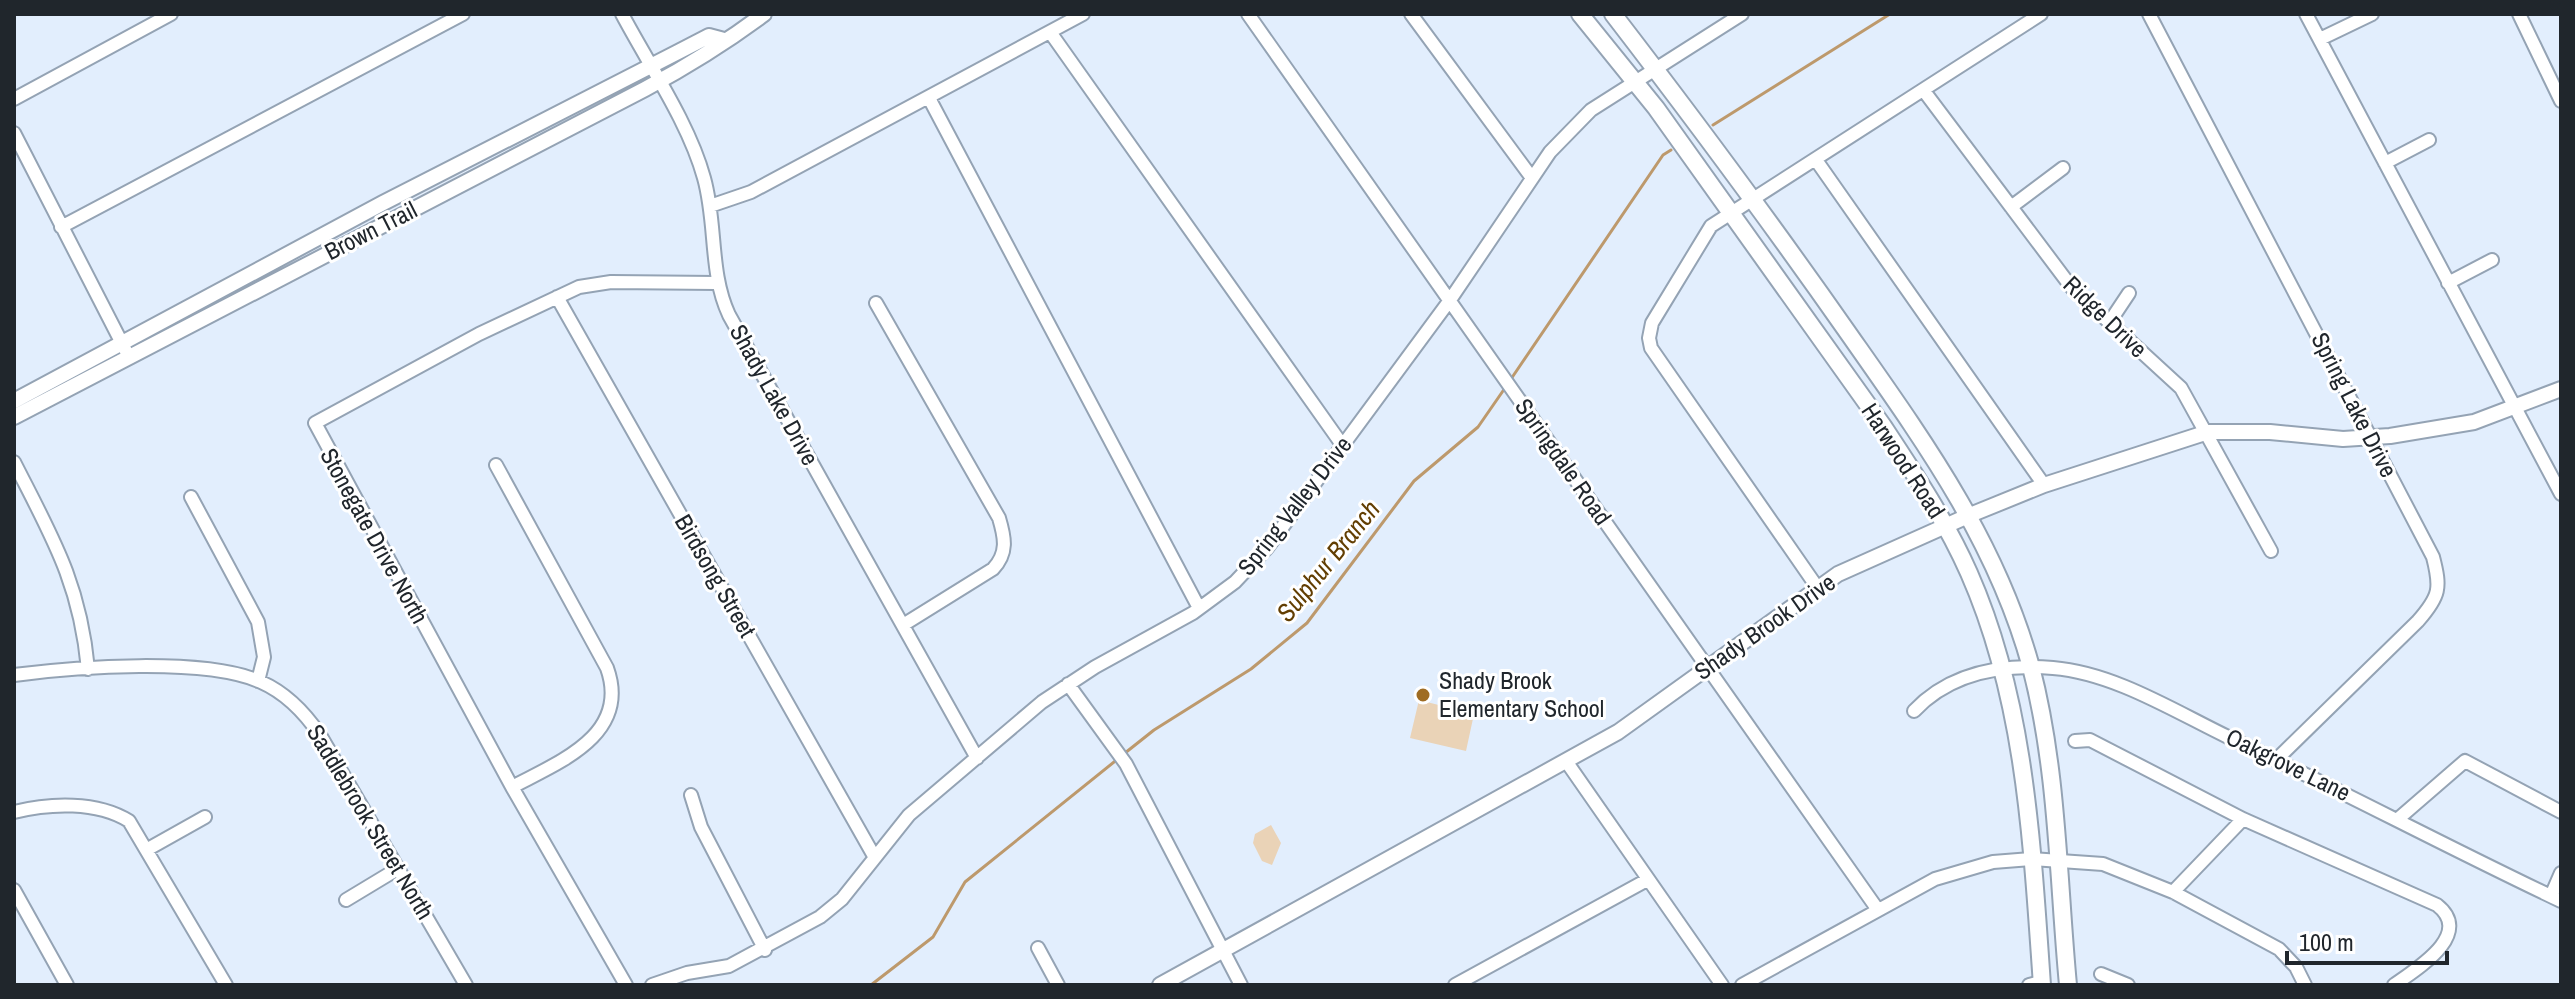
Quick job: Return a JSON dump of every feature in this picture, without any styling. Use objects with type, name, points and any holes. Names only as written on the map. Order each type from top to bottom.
[{"type":"main road","name":"Harwood Road","points":[[1580,14],[1634,81],[1883,426],[1945,526],[1969,573],[2003,670],[2019,749],[2031,859],[2037,984]]},
{"type":"main road","name":"Harwood Road","points":[[1613,14],[1754,200],[1931,451],[1970,515],[2004,588],[2031,668],[2046,744],[2068,985]]},
{"type":"street","points":[[14,99],[171,14]]},
{"type":"street","points":[[61,227],[463,14]]},
{"type":"street","name":"Shady Lake Drive","points":[[622,14],[699,162],[710,206],[716,283],[729,315],[977,758]]},
{"type":"street","name":"Brown Trail","points":[[14,417],[716,51],[724,40],[764,14]]},
{"type":"street","points":[[710,206],[751,192],[1083,14]]},
{"type":"street","name":"Springdale Road","points":[[1248,14],[1878,910]]},
{"type":"street","points":[[1411,14],[1532,178]]},
{"type":"street","name":"Spring Valley Drive","points":[[652,985],[687,973],[729,966],[765,950],[820,917],[842,899],[909,815],[977,758],[1068,684],[1199,608],[1252,565],[1450,300],[1532,178],[1575,125],[1634,81],[1742,14]]},
{"type":"street","points":[[1817,587],[1651,348],[1652,323],[1702,237],[1730,213],[2041,14]]},
{"type":"street","name":"Spring Lake Drive","points":[[2149,14],[2433,557],[2440,584],[2418,621],[2276,760]]},
{"type":"street","points":[[2306,14],[2561,494]]},
{"type":"street","points":[[2320,39],[2372,14]]},
{"type":"street","points":[[2519,14],[2561,101]]},
{"type":"street","points":[[1050,32],[1343,446]]},
{"type":"street","name":"Brown Trail","points":[[14,401],[383,203],[709,36],[724,40]]},
{"type":"street","name":"Ridge Drive","points":[[1924,91],[2072,288],[2181,388],[2271,551]]},
{"type":"street","points":[[929,98],[1199,608]]},
{"type":"street","points":[[14,133],[129,357]]},
{"type":"street","points":[[2385,163],[2429,140]]},
{"type":"street","points":[[1816,160],[2044,485]]},
{"type":"street","points":[[2011,207],[2063,168]]},
{"type":"street","points":[[383,203],[393,220]]},
{"type":"street","points":[[2448,283],[2492,260]]},
{"type":"street","name":"Stonegate Drive North","points":[[626,985],[512,787],[315,423],[579,287],[611,282],[716,283]]},
{"type":"street","points":[[2109,323],[2129,293]]},
{"type":"street","name":"Birdsong Street","points":[[557,297],[874,856]]},
{"type":"street","points":[[876,303],[999,518],[1005,540],[1004,555],[993,569],[903,625]]},
{"type":"street","name":"Shady Brook Drive","points":[[1160,985],[1646,714],[1817,587],[1970,515],[2044,485],[2208,432],[2242,430],[2370,437],[2474,422],[2561,389]]},
{"type":"street","points":[[14,462],[72,580],[80,609],[88,669]]},
{"type":"street","points":[[496,465],[607,668],[612,690],[610,707],[598,736],[512,787]]},
{"type":"street","points":[[191,497],[258,622],[264,657],[258,681]]},
{"type":"street","name":"Oakgrove Lane","points":[[1914,711],[1931,693],[1985,670],[2055,668],[2105,680],[2398,819],[2556,899]]},
{"type":"street","name":"Saddlebrook Street North","points":[[14,675],[88,669],[179,669],[258,681],[295,704],[307,716],[466,985]]},
{"type":"street","points":[[1068,684],[1126,764],[1241,985]]},
{"type":"street","points":[[2075,741],[2090,740],[2243,819],[2437,905],[2448,917],[2450,933],[2424,964],[2394,985]]},
{"type":"street","points":[[1566,761],[1722,985]]},
{"type":"street","points":[[2398,819],[2465,761],[2561,812]]},
{"type":"street","points":[[691,795],[701,827],[765,950]]},
{"type":"street","points":[[14,812],[65,806],[115,812],[129,821],[226,985]]},
{"type":"street","points":[[148,849],[205,817]]},
{"type":"street","points":[[2173,892],[2243,819]]},
{"type":"street","points":[[1742,985],[1946,876],[1993,862],[2031,859],[2103,864],[2173,892],[2279,949],[2296,967],[2305,985]]},
{"type":"street","points":[[346,900],[399,868]]},
{"type":"street","points":[[2556,899],[2561,873]]},
{"type":"street","points":[[1455,985],[1647,880]]},
{"type":"street","points":[[14,890],[67,985]]},
{"type":"street","points":[[1038,948],[1058,985]]},
{"type":"street","points":[[2101,974],[2128,985]]},
{"type":"shaded area","points":[[1419,700],[1474,714],[1466,751],[1410,738]]},
{"type":"shaded area","points":[[1271,825],[1281,843],[1272,865],[1262,861],[1253,843],[1255,834]]},
{"type":"waterway","name":"Sulphur Branch","points":[[1713,125],[1890,14]]},
{"type":"waterway","name":"Sulphur Branch","points":[[1511,379],[1663,155],[1671,150]]},
{"type":"waterway","name":"Sulphur Branch","points":[[1125,753],[1154,730],[1251,669],[1307,623],[1414,481],[1478,427],[1505,388]]},
{"type":"waterway","name":"Sulphur Branch","points":[[871,985],[933,937],[965,882],[1119,758]]},
{"type":"place","name":"Shady Brook Elementary School","points":[[1423,695]]}]
